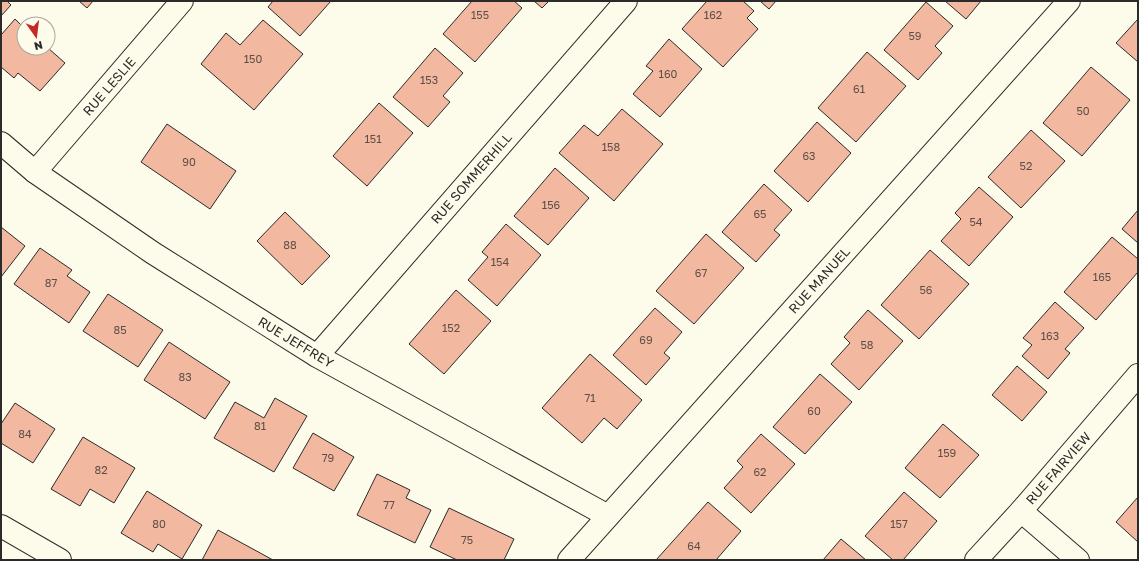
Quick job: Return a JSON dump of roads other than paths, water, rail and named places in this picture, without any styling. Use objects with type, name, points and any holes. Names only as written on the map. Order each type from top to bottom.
[{"type":"street","name":"RUE LESLIE","points":[[35,172],[182,1]]},
{"type":"street","name":"RUE SOMMERHILL","points":[[317,356],[626,1]]},
{"type":"street","name":"RUE MANUEL","points":[[569,560],[1069,1]]},
{"type":"street","name":"RUE JEFFREY","points":[[1,143],[35,172],[153,253],[317,356],[608,516]]},
{"type":"street","name":"RUE FAIRVIEW","points":[[976,560],[1021,511],[1138,375]]},
{"type":"street","points":[[1021,511],[1078,560]]},
{"type":"street","points":[[1,526],[60,560]]}]
